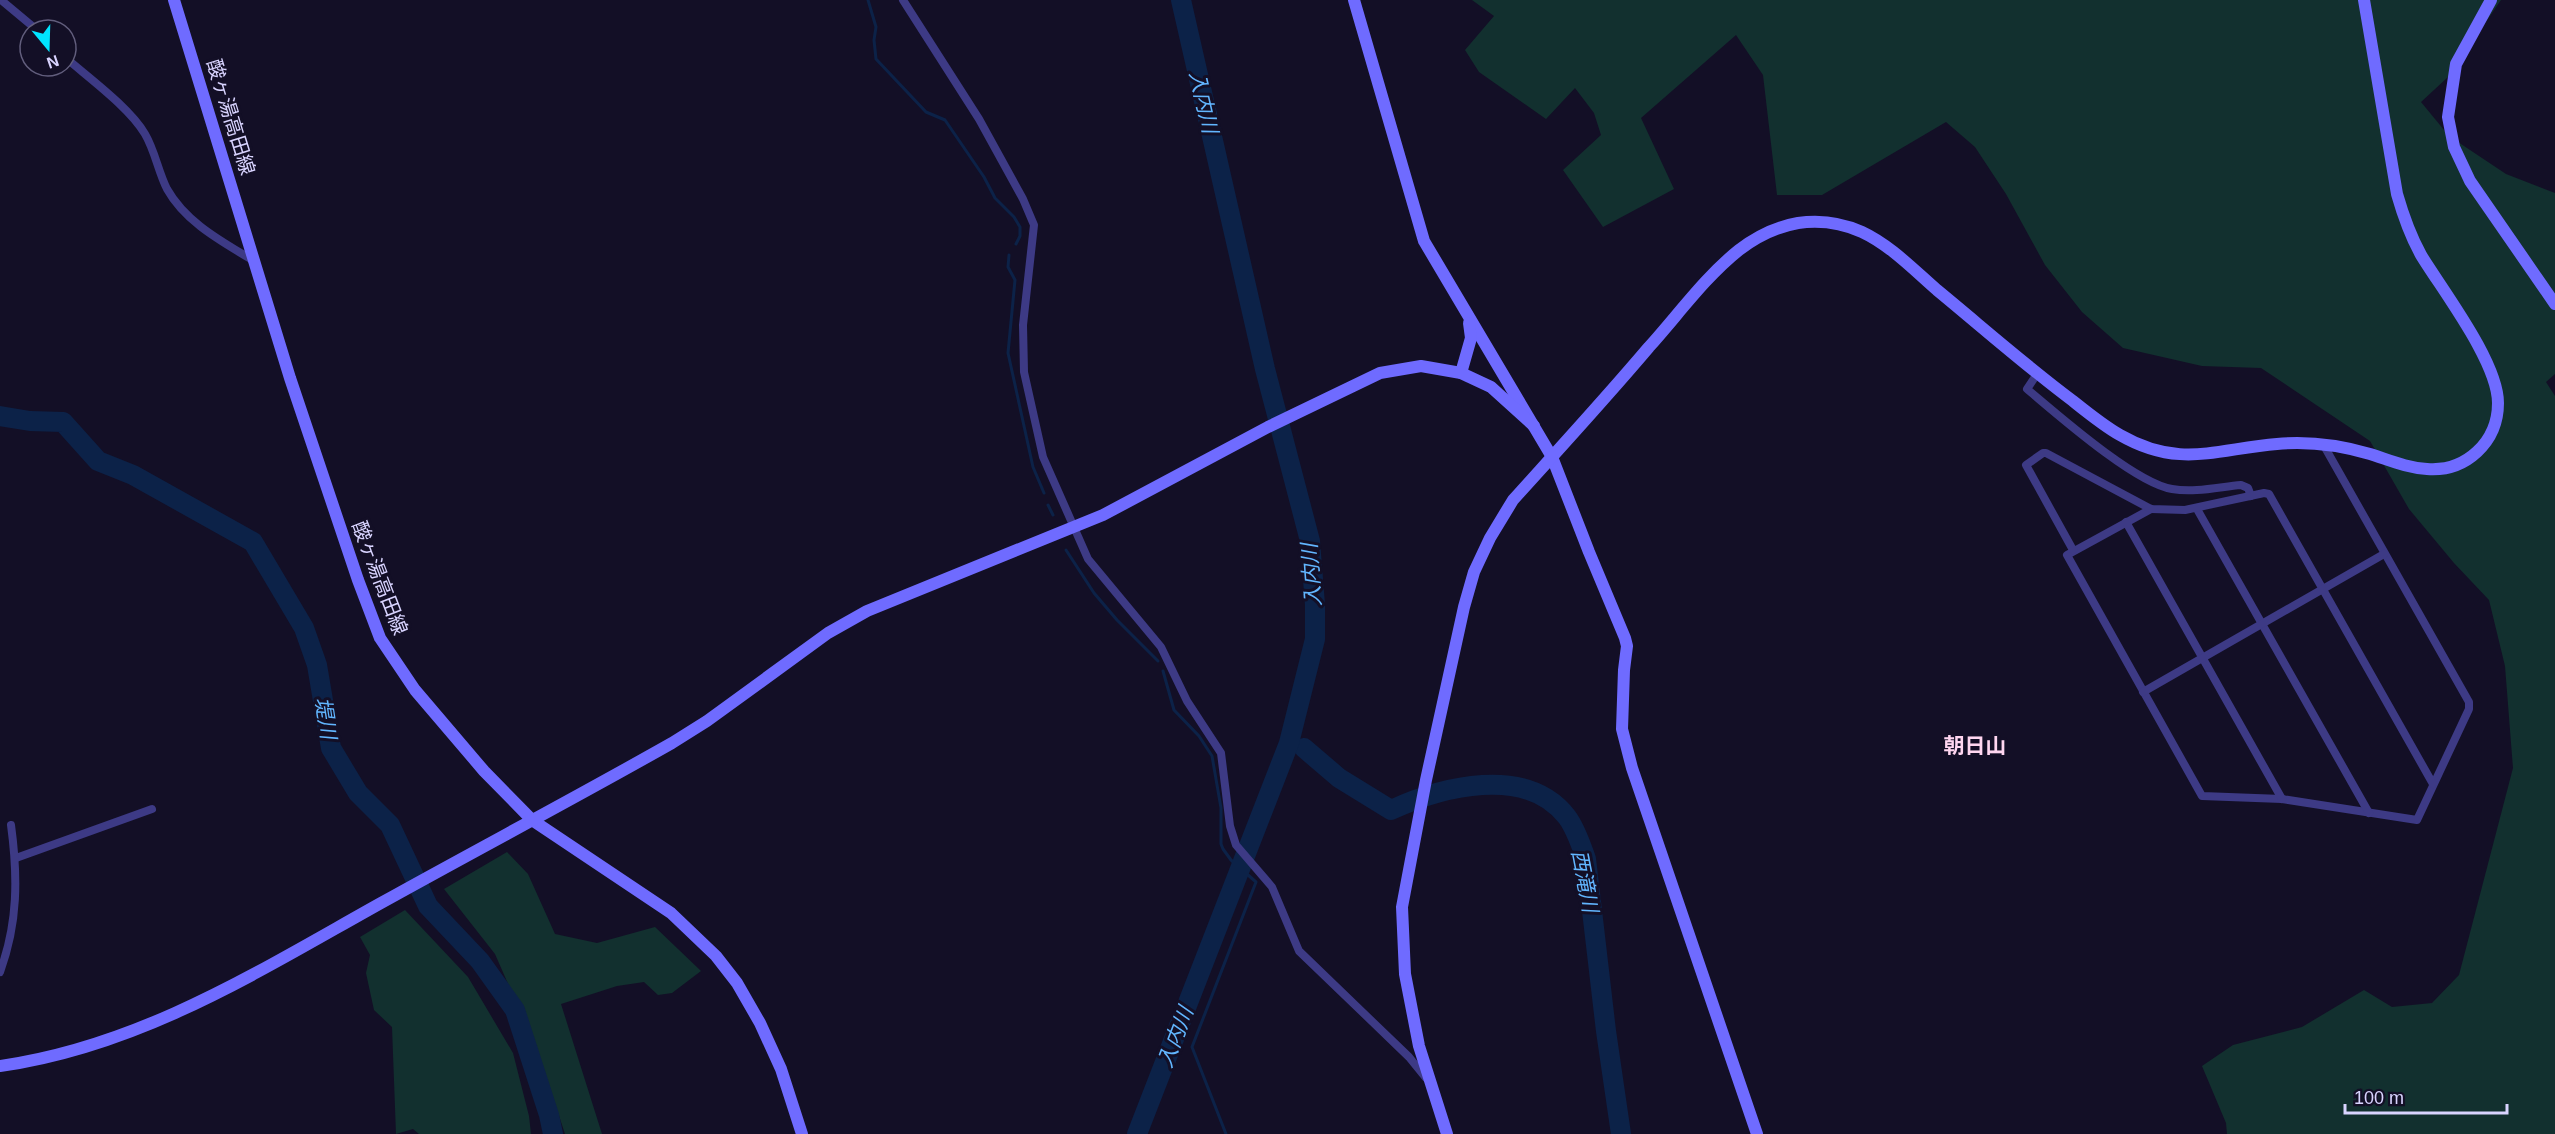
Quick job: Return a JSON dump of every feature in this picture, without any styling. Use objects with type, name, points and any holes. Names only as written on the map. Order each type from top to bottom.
[{"type":"street","points":[[1,0],[23,18]]},
{"type":"street","name":"酸ヶ湯高田線","points":[[174,0],[290,378],[358,580],[380,638],[415,690],[484,771],[532,820],[671,913],[716,956],[737,983],[760,1023],[781,1069],[802,1134]]},
{"type":"street","points":[[903,0],[979,119],[1023,199],[1034,225],[1023,325],[1024,372],[1042,457],[1088,559],[1161,647],[1187,701],[1221,753],[1230,826],[1236,845],[1272,887],[1299,951],[1409,1057],[1429,1081]]},
{"type":"street","points":[[1354,0],[1424,241],[1552,457],[1593,563],[1626,638],[1622,729],[1632,768],[1757,1134]]},
{"type":"street","points":[[1447,1134],[1419,1046],[1405,974],[1402,907],[1426,780],[1464,607],[1474,572],[1490,538],[1513,501],[1726,262],[1757,237],[1794,223],[1834,223],[1871,237],[1909,266],[2037,374],[2117,434],[2139,445],[2166,453],[2204,455],[2277,444],[2324,444],[2359,451],[2414,467],[2438,469],[2467,460],[2485,444],[2496,420],[2498,404],[2495,384],[2485,361],[2419,251],[2405,222],[2397,194],[2364,0]]},
{"type":"street","points":[[2491,0],[2456,64],[2448,117],[2454,147],[2470,181],[2555,304]]},
{"type":"street","points":[[78,69],[133,118],[145,133],[158,171],[168,191],[182,209],[201,228],[256,262]]},
{"type":"street","points":[[1461,373],[1471,338],[1467,316]]},
{"type":"street","points":[[0,1066],[64,1055],[157,1023],[256,975],[374,907],[672,743],[707,721],[828,633],[867,611],[1103,515],[1268,427],[1380,373],[1421,366],[1461,373],[1491,387],[1534,426]]},
{"type":"street","points":[[2037,374],[2027,389],[2104,450],[2152,483],[2185,490],[2241,485],[2247,488],[2251,496]]},
{"type":"street","points":[[2151,508],[2067,555],[2202,796],[2282,800],[2417,820],[2470,706],[2324,444]]},
{"type":"street","points":[[2073,550],[2026,465],[2043,453],[2151,508],[2177,511],[2197,509],[2264,493],[2270,494],[2433,784]]},
{"type":"street","points":[[2197,509],[2369,813]]},
{"type":"street","points":[[2126,522],[2282,800]]},
{"type":"street","points":[[2143,692],[2384,554]]},
{"type":"street","points":[[16,858],[153,809]]},
{"type":"street","points":[[0,972],[15,918],[17,897],[16,858],[11,825]]},
{"type":"green space","points":[[1472,0],[2501,0],[2448,77],[2421,102],[2449,136],[2506,174],[2555,193],[2555,374],[2546,382],[2555,396],[2555,1134],[2227,1134],[2226,1123],[2202,1066],[2233,1045],[2302,1027],[2364,990],[2392,1007],[2432,1003],[2459,975],[2513,768],[2505,666],[2489,600],[2454,563],[2409,509],[2370,441],[2261,368],[2202,366],[2123,348],[2082,312],[2045,265],[2006,194],[1975,147],[1946,122],[1822,195],[1777,195],[1763,75],[1736,35],[1641,118],[1674,189],[1603,227],[1563,170],[1601,135],[1594,113],[1575,88],[1546,119],[1479,72],[1465,50],[1494,16]]},
{"type":"green space","points":[[507,852],[528,874],[555,934],[597,943],[655,927],[701,971],[672,993],[658,995],[644,982],[617,986],[561,1004],[602,1134],[565,1134],[538,1052],[495,954],[444,889]]},
{"type":"green space","points":[[405,910],[468,977],[513,1053],[529,1116],[531,1134],[419,1134],[413,1129],[396,1134],[392,1027],[374,1010],[366,973],[370,955],[360,937]]},
{"type":"waterway","points":[[868,0],[876,27],[874,40],[876,59],[926,112],[945,120],[984,177],[995,198],[1014,217],[1020,227],[1020,236],[1016,244]]},
{"type":"waterway","name":"入内川","points":[[1137,1134],[1289,743],[1315,639],[1310,541],[1265,369],[1181,0]]},
{"type":"waterway","points":[[1009,255],[1008,267],[1015,280],[1008,353],[1033,467],[1044,493]]},
{"type":"waterway","name":"堤川","points":[[0,416],[30,421],[63,422],[98,461],[133,475],[253,542],[304,628],[317,665],[331,748],[358,793],[390,825],[428,906],[480,961],[515,1010],[553,1134]]},
{"type":"waterway","points":[[1048,505],[1053,515]]},
{"type":"waterway","points":[[1066,550],[1094,593],[1158,661]]},
{"type":"waterway","points":[[1163,671],[1174,710],[1199,736],[1212,756],[1221,808],[1223,849],[1231,860],[1256,882],[1192,1047],[1226,1134]]},
{"type":"waterway","name":"西滝川","points":[[1304,748],[1339,778],[1391,810],[1458,788],[1506,785],[1529,790],[1550,801],[1567,817],[1576,832],[1586,859],[1606,1031],[1621,1134]]},
{"type":"district","name":"朝日山","points":[[1975,745]]}]
